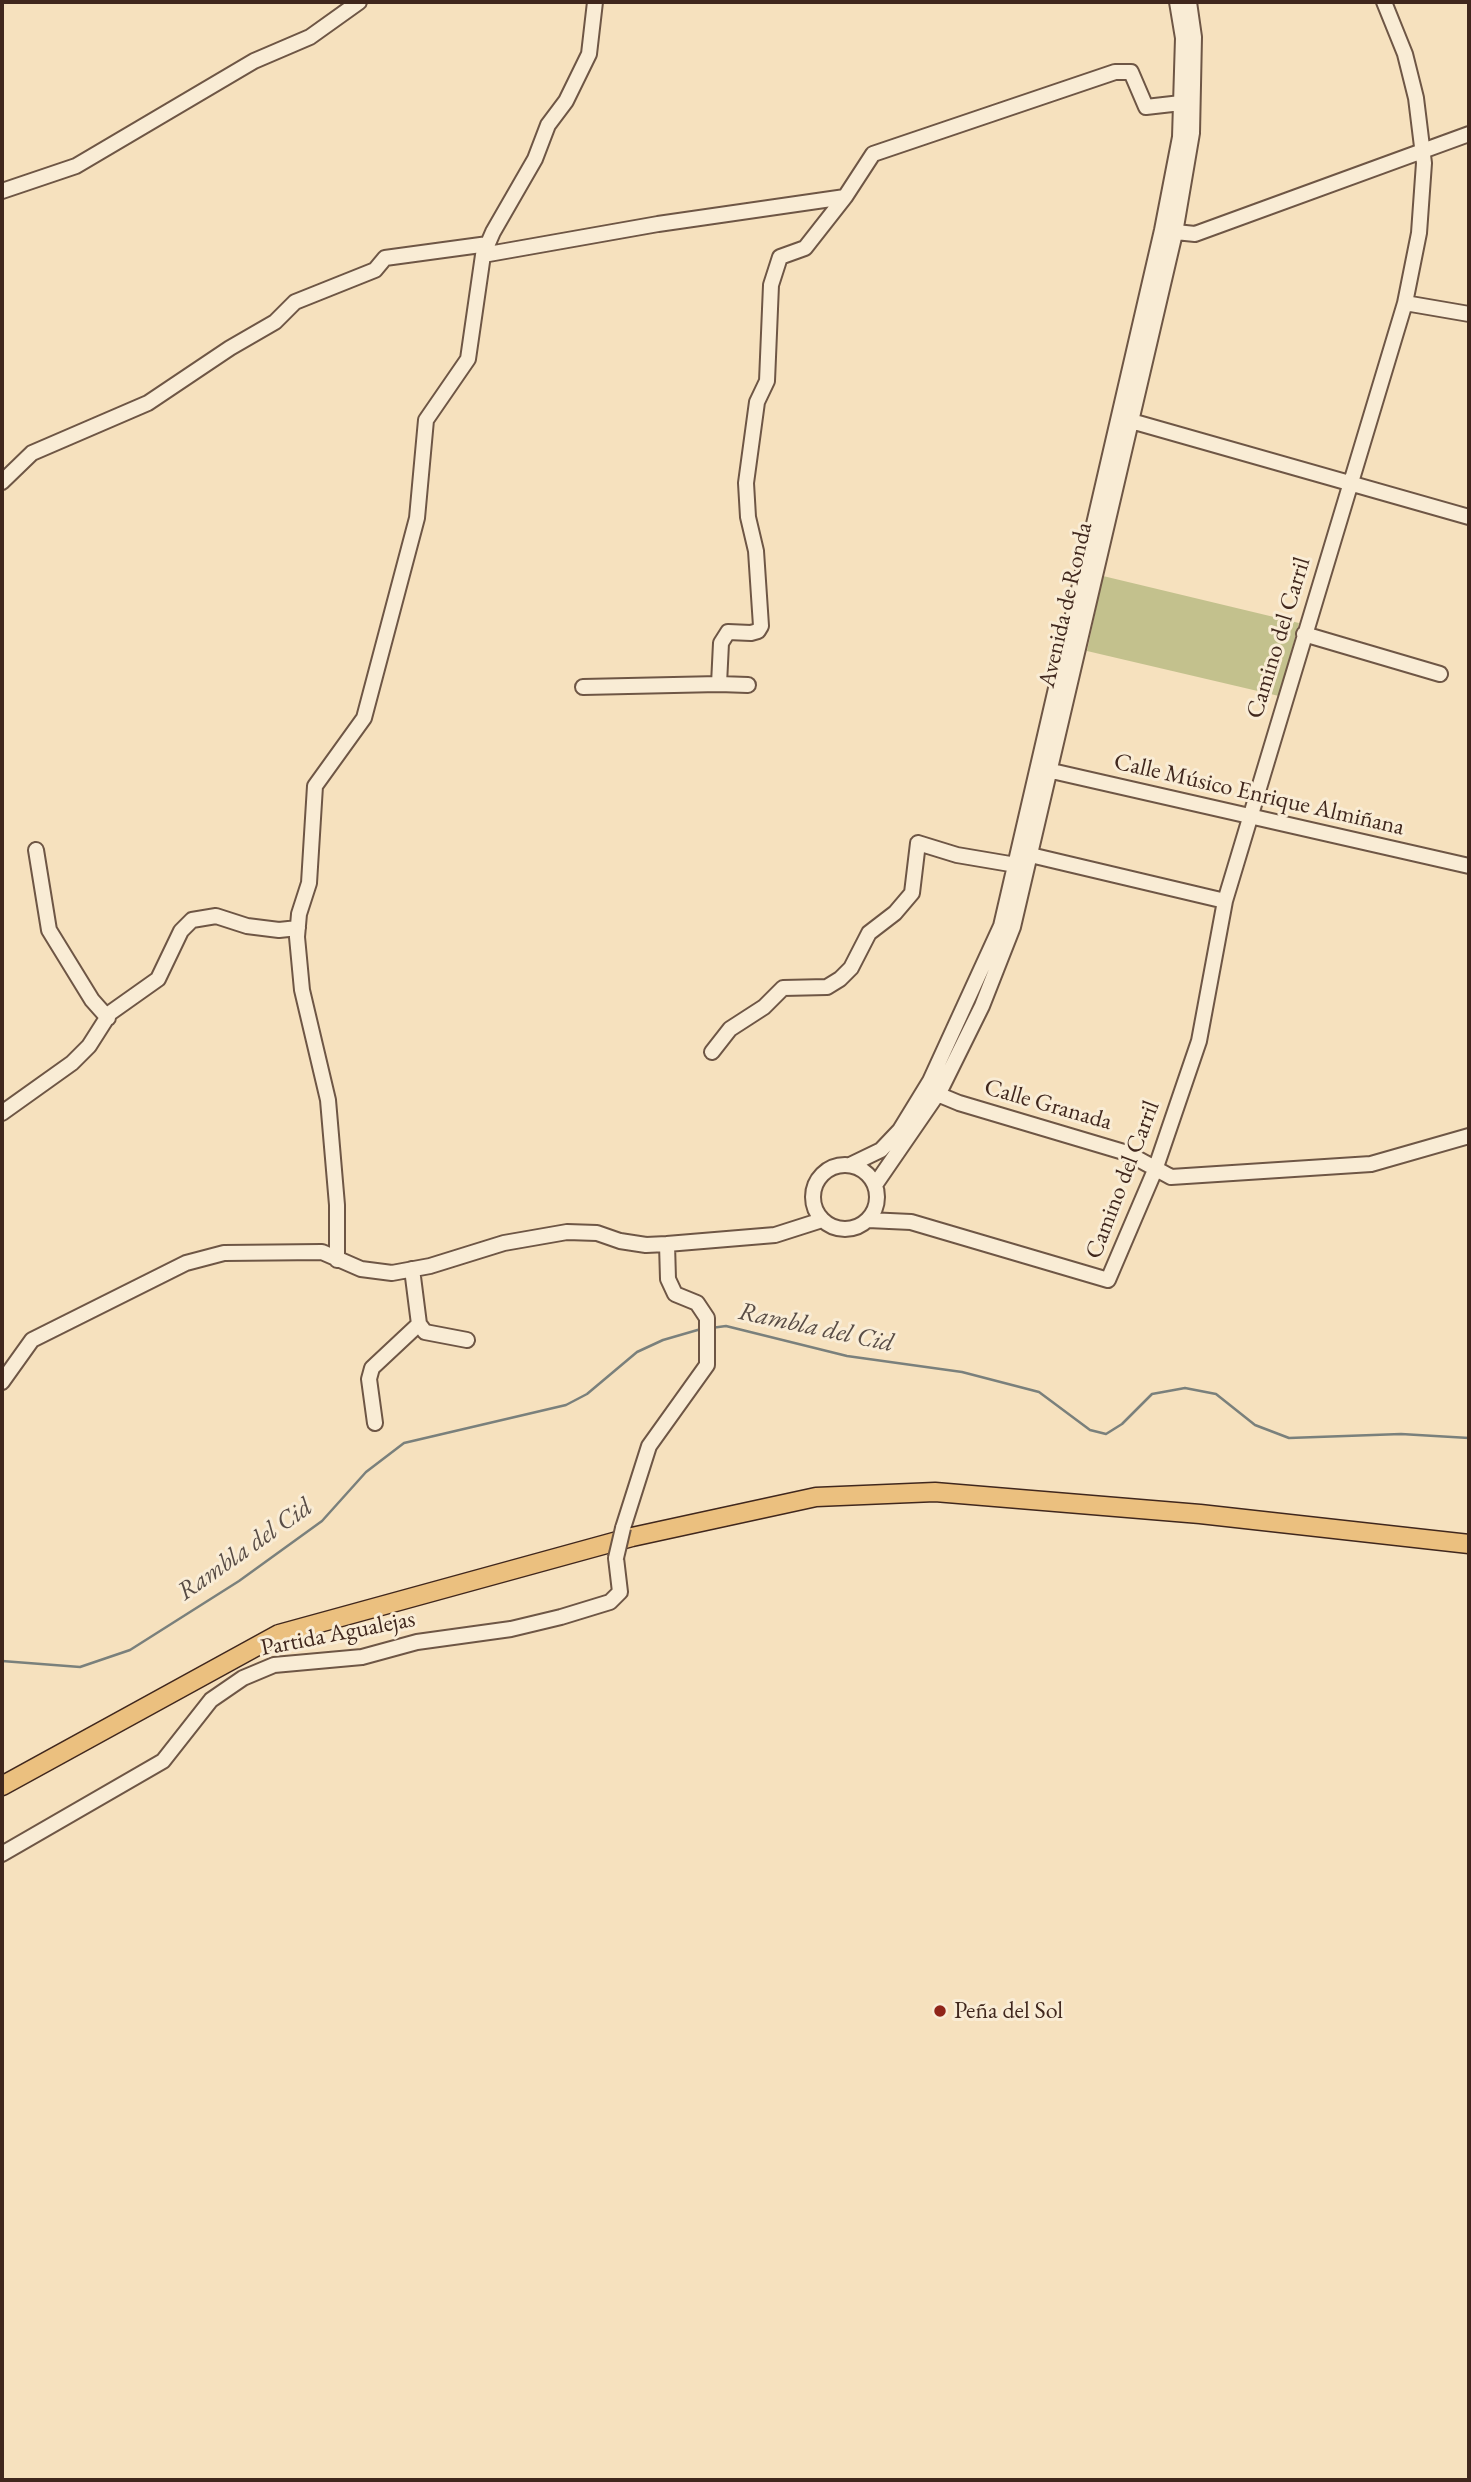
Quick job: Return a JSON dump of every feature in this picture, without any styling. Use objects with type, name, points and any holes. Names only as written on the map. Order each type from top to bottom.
[{"type":"main road","points":[[2,1786],[279,1634],[632,1537],[816,1497],[935,1492],[1200,1514],[1469,1544]]},
{"type":"street","points":[[2,191],[76,166],[254,61],[310,37],[359,2]]},
{"type":"street","points":[[337,1260],[337,1205],[328,1100],[302,990],[298,928],[309,883],[315,786],[364,718],[417,518],[426,419],[468,359],[485,250],[535,159],[548,125],[566,102],[589,54],[595,2]]},
{"type":"street","name":"Avenida de Ronda","points":[[1168,232],[1180,137],[1183,38],[1177,2]]},
{"type":"street","name":"Avenida de Ronda","points":[[876,1192],[982,1006],[1013,927],[1022,857],[1045,770],[1192,133],[1194,37],[1189,2]]},
{"type":"street","name":"Camino del Carril","points":[[911,1222],[1108,1280],[1155,1170],[1199,1041],[1225,901],[1405,303],[1419,233],[1424,184],[1423,150],[1416,98],[1405,54],[1384,2]]},
{"type":"street","points":[[719,684],[724,636],[728,632],[758,631],[761,626],[756,551],[748,517],[746,483],[757,402],[767,381],[771,285],[780,257],[805,248],[845,197],[873,154],[1115,72],[1131,72],[1146,107],[1181,103]]},
{"type":"street","points":[[1168,232],[1195,234],[1469,134]]},
{"type":"street","points":[[2,482],[32,453],[148,403],[230,348],[275,322],[295,302],[375,270],[385,258],[485,250],[845,197]]},
{"type":"street","points":[[1405,303],[1469,314]]},
{"type":"street","points":[[1125,420],[1469,517]]},
{"type":"street","points":[[1304,634],[1440,674]]},
{"type":"street","points":[[583,687],[748,685]]},
{"type":"street","name":"Calle Músico Enrique Almiñana","points":[[1045,770],[1469,866]]},
{"type":"street","points":[[712,1052],[730,1029],[764,1007],[783,988],[827,987],[845,974],[869,933],[895,913],[912,893],[918,843],[957,855],[1022,857],[1225,901]]},
{"type":"street","points":[[36,850],[50,930],[92,1000],[108,1018]]},
{"type":"street","points":[[2,1113],[72,1063],[89,1046],[110,1013],[158,979],[181,931],[192,920],[216,916],[247,926],[279,930],[298,928]]},
{"type":"street","name":"Avenida de Ronda","points":[[852,1164],[881,1150],[931,1092]]},
{"type":"street","name":"Calle Granada","points":[[931,1092],[1127,1153],[1155,1170]]},
{"type":"street","points":[[1155,1170],[1171,1177],[1371,1164],[1469,1136]]},
{"type":"street","points":[[876,1192],[868,1220],[860,1226],[840,1229],[818,1215],[811,1195],[815,1181],[824,1171],[837,1165],[852,1164],[866,1172],[886,1210],[911,1222]]},
{"type":"street","points":[[2,1382],[32,1340],[186,1263],[224,1253],[322,1252],[361,1269],[392,1273],[504,1243],[567,1232],[597,1233],[620,1241],[646,1245],[667,1244],[791,1232],[818,1215]]},
{"type":"street","points":[[868,1220],[911,1222]]},
{"type":"street","name":"Partida Agualejas","points":[[2,1854],[163,1761],[211,1700],[243,1678],[274,1665],[362,1657],[417,1642],[511,1629],[610,1602],[620,1592],[616,1558],[649,1446],[707,1365],[707,1318],[697,1304],[674,1294],[668,1279],[667,1244]]},
{"type":"street","points":[[412,1269],[419,1324],[425,1332],[467,1340]]},
{"type":"street","points":[[375,1423],[369,1379],[372,1368],[419,1324]]},
{"type":"shaded area","points":[[1103,576],[1299,623],[1279,696],[1087,651]]},
{"type":"waterway","name":"Rambla del Cid","points":[[711,1328],[726,1326],[847,1356],[962,1372],[1039,1392],[1090,1430],[1106,1434],[1122,1424],[1152,1394],[1185,1388],[1216,1394],[1255,1425],[1289,1438],[1401,1434],[1469,1438]]},
{"type":"waterway","name":"Rambla del Cid","points":[[2,1661],[80,1667],[130,1650],[239,1581],[322,1521],[366,1472],[404,1443],[566,1405],[587,1394],[637,1352],[663,1340],[701,1329]]},
{"type":"place","name":"Peña del Sol","points":[[940,2011]]}]
